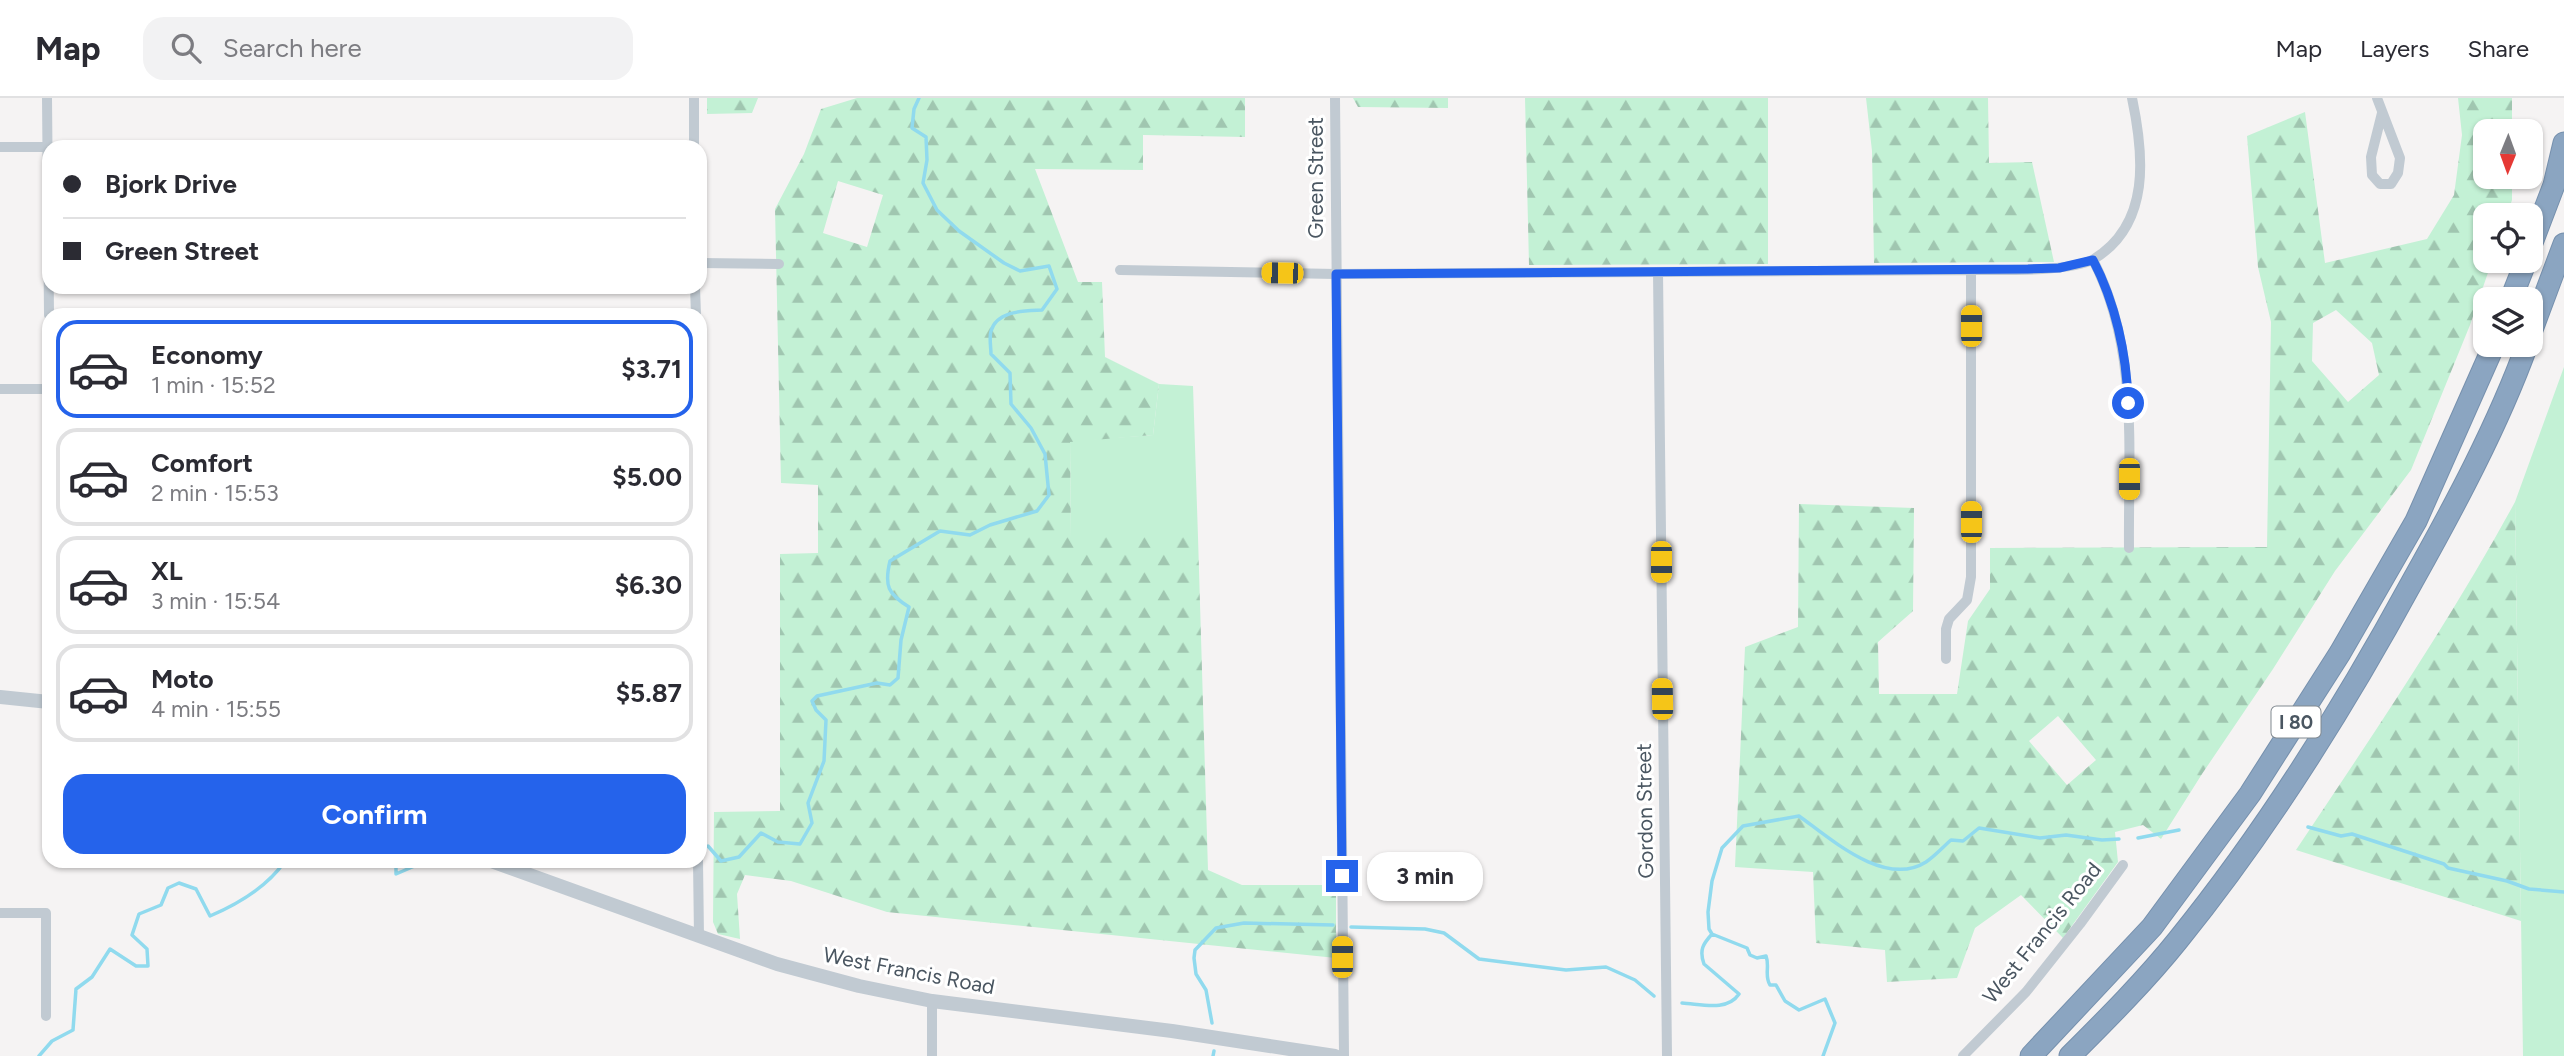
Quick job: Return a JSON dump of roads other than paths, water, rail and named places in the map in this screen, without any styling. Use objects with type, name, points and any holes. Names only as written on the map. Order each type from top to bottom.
[{"type":"highway","points":[[2543,214],[2554,185],[2564,143]]},
{"type":"highway","points":[[2543,300],[2564,244]]},
{"type":"highway","name":"I 80","points":[[2032,1056],[2152,927],[2250,794],[2340,653],[2416,521],[2489,357]]},
{"type":"highway","name":"I 80","points":[[2070,1056],[2177,941],[2277,807],[2368,664],[2442,529],[2523,357]]},
{"type":"street","points":[[47,98],[47,140]]},
{"type":"street","points":[[694,98],[694,140]]},
{"type":"street","name":"Green Street","points":[[1335,98],[1344,1056]]},
{"type":"street","points":[[1121,270],[1336,274],[2059,268],[2093,260],[2125,228],[2135,210],[2141,178],[2132,98]]},
{"type":"street","points":[[2377,98],[2400,158],[2398,173],[2391,184],[2380,184],[2372,175],[2371,157],[2382,113]]},
{"type":"street","points":[[0,147],[42,147]]},
{"type":"street","points":[[2093,260],[2107,288],[2126,372],[2129,548]]},
{"type":"street","points":[[707,263],[779,264]]},
{"type":"street","points":[[1945,659],[1949,619],[1967,600],[1971,577],[1971,270]]},
{"type":"street","name":"Gordon Street","points":[[1658,272],[1667,1056]]},
{"type":"street","points":[[0,389],[42,389]]},
{"type":"street","points":[[0,697],[42,701]]},
{"type":"street","name":"West Francis Road","points":[[1962,1056],[2026,992],[2123,865]]},
{"type":"street","name":"West Francis Road","points":[[510,868],[777,964],[859,986],[932,1001],[1172,1031],[1335,1056]]},
{"type":"street","points":[[698,868],[699,937]]},
{"type":"street","points":[[0,913],[46,913],[46,1016]]},
{"type":"street","points":[[932,1001],[932,1056]]},
{"type":"waterway","points":[[708,846],[721,861],[739,857],[761,833],[778,842],[800,844],[812,823],[808,803],[824,761],[826,720],[816,710],[812,701],[817,696],[877,683],[890,685],[898,678],[901,640],[909,607],[896,598],[889,588],[887,577],[890,561],[940,531],[970,535],[990,525],[1037,511],[1049,495],[1045,454],[1031,428],[1011,404],[1010,373],[991,354],[990,336],[999,319],[1012,313],[1042,310],[1057,289],[1049,266],[1020,271],[959,231],[937,210],[923,183],[927,160],[926,137],[912,128],[914,109],[919,98]]},
{"type":"waterway","points":[[1823,1056],[1835,1023],[1825,999],[1799,1010],[1785,1001],[1776,985],[1770,985],[1766,956],[1757,958],[1750,955],[1747,948],[1712,934],[1709,929],[1712,881],[1722,848],[1743,826],[1799,816],[1842,848],[1876,865],[1893,869],[1910,868],[1926,862],[1951,840],[1963,841],[1979,828],[2040,838],[2066,835],[2102,840],[2119,839]]},
{"type":"waterway","points":[[2308,827],[2341,836],[2352,834],[2444,864],[2448,868],[2507,881],[2529,889],[2564,892]]},
{"type":"waterway","points":[[2138,838],[2179,830]]},
{"type":"waterway","points":[[39,1056],[52,1041],[73,1030],[76,989],[92,977],[110,949],[136,966],[148,966],[147,949],[132,935],[139,914],[161,905],[168,888],[179,883],[196,889],[210,916],[252,893],[280,868]]},
{"type":"waterway","points":[[396,868],[396,874],[410,868]]},
{"type":"waterway","points":[[1212,1023],[1206,990],[1196,974],[1194,958],[1195,950],[1216,928],[1244,923],[1333,925]]},
{"type":"waterway","points":[[1351,927],[1425,929],[1444,933],[1479,959],[1566,970],[1606,967],[1635,980],[1654,996]]},
{"type":"waterway","points":[[1682,1003],[1721,1005],[1734,1000],[1739,994],[1704,964],[1703,947],[1712,934]]},
{"type":"waterway","points":[[1213,1056],[1214,1051]]}]
